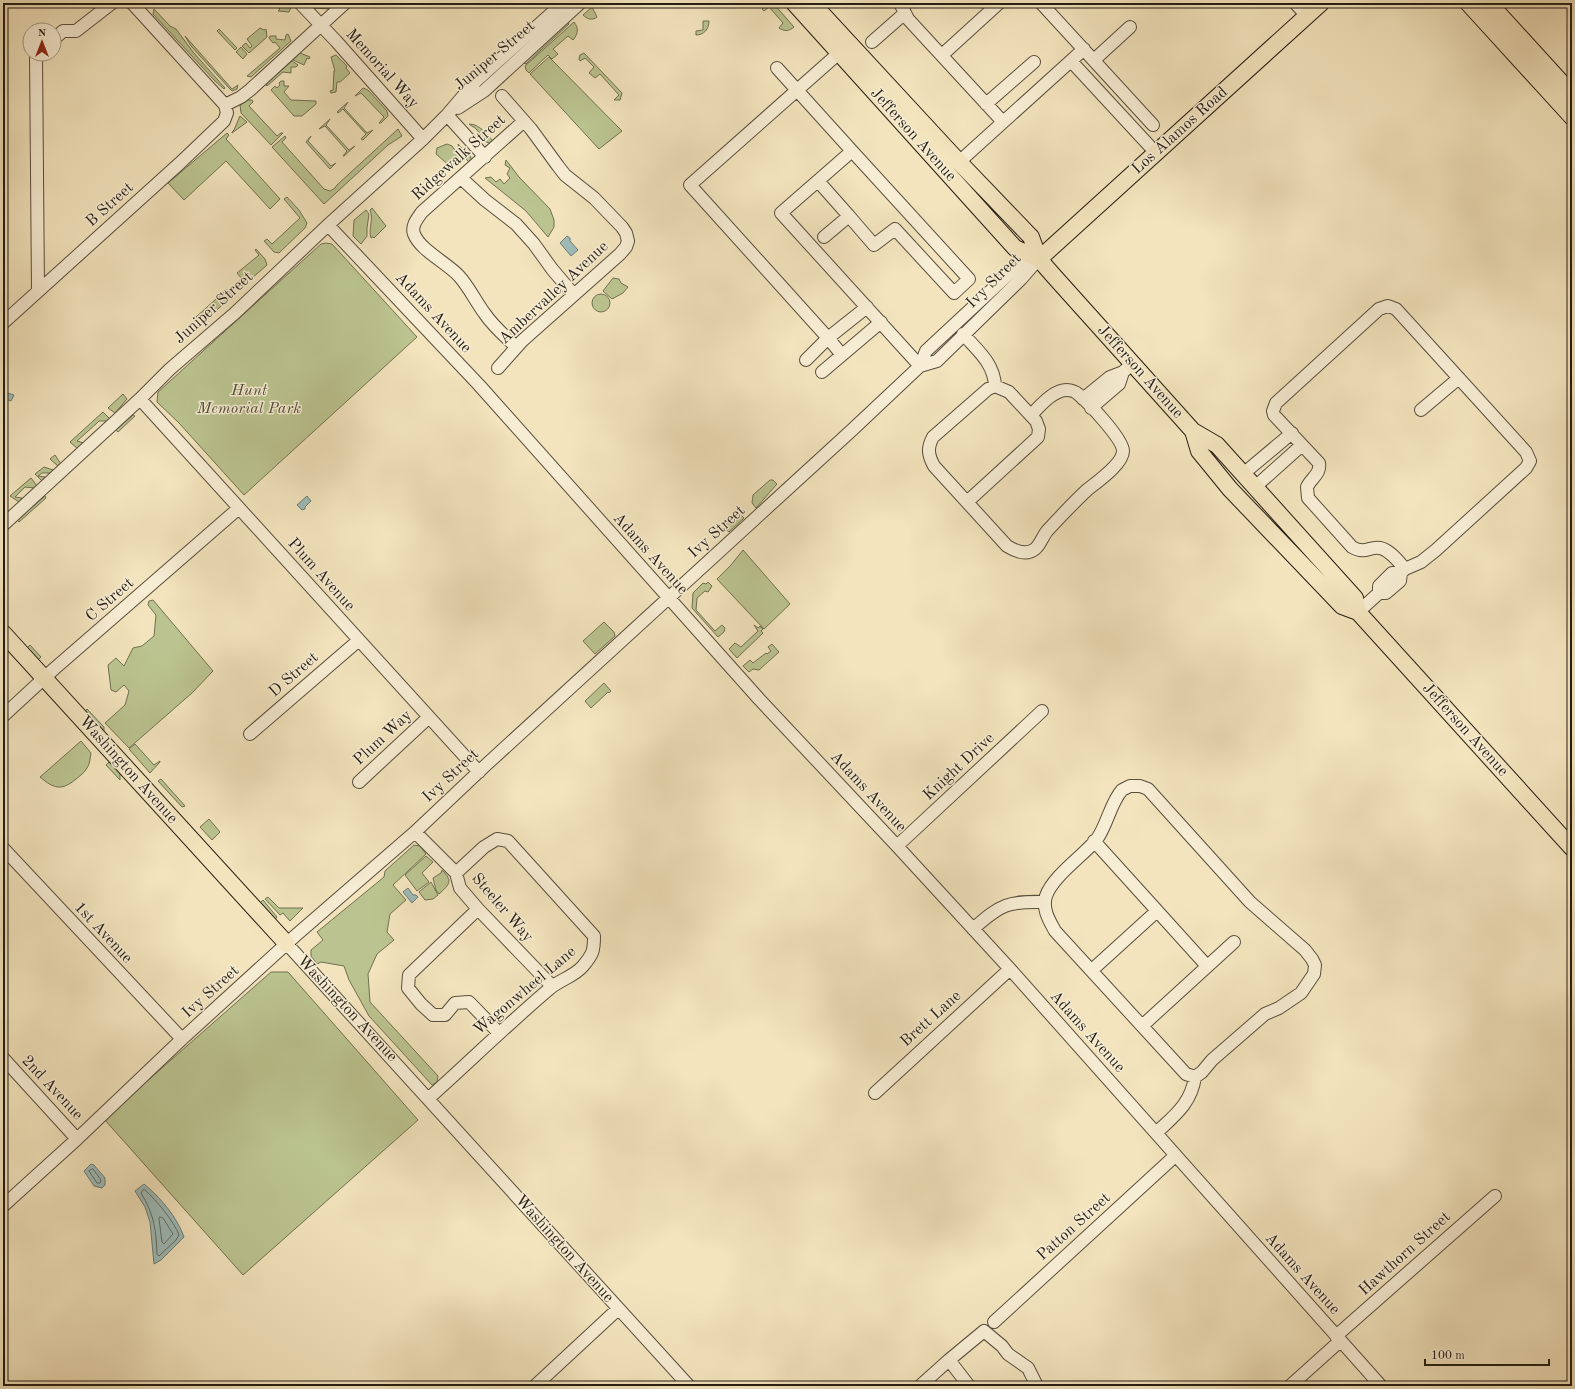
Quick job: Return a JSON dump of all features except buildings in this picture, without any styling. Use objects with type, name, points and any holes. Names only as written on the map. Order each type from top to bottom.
[{"type":"main road","name":"Jefferson Avenue","points":[[794,3],[1015,248],[1039,259]]},
{"type":"main road","name":"Jefferson Avenue","points":[[812,3],[959,162],[1031,237],[1039,259],[1128,368],[1193,431],[1217,444],[1355,598],[1358,612]]},
{"type":"main road","name":"Los Alamos Road","points":[[1039,259],[1321,3]]},
{"type":"main road","points":[[1468,3],[1572,117]]},
{"type":"main road","points":[[1489,3],[1572,94]]},
{"type":"main road","points":[[808,18],[815,17],[830,30],[837,30]]},
{"type":"main road","name":"Jefferson Avenue","points":[[1193,431],[1199,451],[1230,489],[1342,606],[1358,612],[1572,848]]},
{"type":"main road","points":[[1230,489],[1239,484],[1263,508],[1280,515]]},
{"type":"main road","name":"Washington Avenue","points":[[3,633],[287,944]]},
{"type":"street","points":[[62,32],[76,31],[112,3]]},
{"type":"street","points":[[132,3],[225,105],[250,90],[345,3]]},
{"type":"street","name":"Memorial Way","points":[[300,3],[423,139]]},
{"type":"street","name":"Juniper Street","points":[[3,525],[140,399],[170,369],[235,312],[423,139],[448,115],[476,81],[563,3]]},
{"type":"street","name":"Juniper Street","points":[[448,115],[484,91],[580,3]]},
{"type":"street","points":[[942,55],[999,3]]},
{"type":"street","points":[[1041,3],[1150,121],[1134,129]]},
{"type":"street","points":[[1295,3],[1307,16]]},
{"type":"street","points":[[872,42],[903,8],[908,19],[1003,122]]},
{"type":"street","points":[[1094,60],[1130,27]]},
{"type":"street","points":[[959,162],[1084,49]]},
{"type":"street","points":[[839,52],[690,186],[842,355]]},
{"type":"street","points":[[1071,61],[1156,153]]},
{"type":"street","points":[[36,62],[38,291]]},
{"type":"street","points":[[986,104],[1034,62]]},
{"type":"street","points":[[777,68],[969,279],[954,294],[895,229],[874,245],[818,181]]},
{"type":"street","name":"Ambervalley Avenue","points":[[498,368],[516,347],[620,254],[626,247],[628,240],[622,227],[594,198],[562,171],[539,138],[502,96]]},
{"type":"street","name":"B Street","points":[[3,323],[180,163],[224,121],[228,113],[225,105]]},
{"type":"street","points":[[448,115],[485,156]]},
{"type":"street","name":"Ridgewalk Street","points":[[516,347],[486,316],[460,276],[440,259],[428,252],[414,235],[413,227],[422,212],[524,121]]},
{"type":"street","points":[[852,151],[781,212],[920,366]]},
{"type":"street","points":[[461,178],[485,200],[516,224],[534,244],[552,270],[574,295]]},
{"type":"street","points":[[824,237],[849,216]]},
{"type":"street","name":"Adams Avenue","points":[[328,225],[479,385],[759,699],[1010,969],[1381,1386]]},
{"type":"street","name":"Ivy Street","points":[[3,1206],[77,1139],[182,1039],[287,944],[415,832],[920,366],[937,360],[1021,279],[1039,259]]},
{"type":"street","name":"Ivy Street","points":[[920,366],[926,351],[1012,271],[1039,259]]},
{"type":"street","points":[[1358,612],[1379,594],[1386,593],[1400,581],[1403,570],[1420,562],[1436,550],[1526,468],[1530,461],[1526,452],[1396,309],[1384,306],[1276,403],[1273,411],[1274,415],[1319,463],[1318,474],[1307,487],[1308,498],[1352,547],[1360,551],[1382,548],[1387,551],[1403,570]]},
{"type":"street","points":[[806,360],[828,338],[867,307]]},
{"type":"street","points":[[822,372],[881,322]]},
{"type":"street","points":[[963,334],[990,365],[995,386]]},
{"type":"street","points":[[1087,404],[1110,376],[1128,368]]},
{"type":"street","points":[[1421,410],[1459,378]]},
{"type":"street","points":[[967,502],[1038,437],[1036,421],[1031,415],[1009,392],[995,386],[988,389],[933,437],[928,453],[934,466],[1007,546],[1019,552],[1035,549],[1045,533],[1074,502],[1121,459],[1123,450],[1120,441],[1077,393],[1068,390],[1059,391],[1050,397],[1031,415]]},
{"type":"street","name":"Plum Avenue","points":[[140,399],[479,772]]},
{"type":"street","points":[[1243,474],[1292,433]]},
{"type":"street","points":[[1255,487],[1302,445]]},
{"type":"street","points":[[1275,448],[1285,460]]},
{"type":"street","name":"C Street","points":[[3,716],[44,678],[239,508]]},
{"type":"street","name":"D Street","points":[[250,734],[358,640]]},
{"type":"street","name":"Knight Drive","points":[[897,846],[1042,711]]},
{"type":"street","name":"Plum Way","points":[[359,782],[429,717]]},
{"type":"street","points":[[1156,1133],[1183,1107],[1192,1093],[1195,1077],[1202,1072],[1212,1060],[1265,1014],[1279,1008],[1301,993],[1314,974],[1315,965],[1305,950],[1250,902],[1148,790],[1140,786],[1130,786],[1122,790],[1114,804],[1107,822],[1094,842],[1053,884],[1047,896],[1045,906],[1048,919],[1055,931],[1186,1074],[1195,1077]]},
{"type":"street","name":"Steeler Way","points":[[415,832],[456,873],[460,888],[478,909],[552,986]]},
{"type":"street","name":"Wagonwheel Lane","points":[[429,1098],[552,986],[568,978],[582,967],[594,951],[594,936],[508,841],[497,839],[484,847],[456,873]]},
{"type":"street","points":[[1094,842],[1207,966]]},
{"type":"street","name":"1st Avenue","points":[[3,848],[182,1039]]},
{"type":"street","points":[[973,929],[991,913],[1005,905],[1022,902],[1045,902]]},
{"type":"street","points":[[478,909],[409,975],[408,988],[421,1004],[434,1015],[445,1015],[455,1003],[469,1002],[499,1033]]},
{"type":"street","points":[[1092,970],[1157,911]]},
{"type":"street","points":[[1142,1026],[1234,942]]},
{"type":"street","name":"Washington Avenue","points":[[287,944],[429,1098],[689,1386]]},
{"type":"street","name":"Brett Lane","points":[[875,1093],[1010,969]]},
{"type":"street","name":"2nd Avenue","points":[[3,1058],[77,1139]]},
{"type":"street","name":"Patton Street","points":[[994,1322],[1176,1156]]},
{"type":"street","name":"Hawthorn Street","points":[[1290,1386],[1338,1339],[1495,1196]]},
{"type":"street","points":[[534,1386],[618,1309]]},
{"type":"street","points":[[920,1386],[984,1331],[1002,1346],[1008,1354],[1028,1368],[1037,1386]]},
{"type":"street","points":[[949,1360],[969,1386]]},
{"type":"green space","points":[[271,3],[286,3],[291,7],[289,12],[278,11],[280,9]]},
{"type":"green space","points":[[308,3],[336,3],[329,9],[313,8]]},
{"type":"green space","points":[[769,3],[773,3],[794,27],[787,30],[779,28],[783,23],[769,7],[764,11],[762,9]]},
{"type":"green space","points":[[592,7],[597,17],[593,19],[586,18],[583,15]]},
{"type":"green space","points":[[154,9],[170,26],[176,29],[193,52],[225,88],[224,89],[153,14]]},
{"type":"green space","points":[[703,21],[709,21],[707,29],[704,33],[696,35],[696,31],[703,30]]},
{"type":"green space","points":[[568,22],[569,24],[526,64],[523,63]]},
{"type":"green space","points":[[574,22],[577,26],[577,31],[573,40],[568,36],[553,49],[558,54],[552,59],[548,55],[529,73],[525,66]]},
{"type":"green space","points":[[260,28],[264,30],[266,29],[267,37],[249,53],[242,46],[246,43],[250,48],[252,46],[247,39]]},
{"type":"green space","points":[[219,29],[237,48],[235,50],[217,31]]},
{"type":"green space","points":[[288,34],[291,41],[251,77],[247,76],[280,48],[275,42],[273,43],[269,38],[270,36],[276,36],[276,39],[285,40],[286,35]]},
{"type":"green space","points":[[185,36],[232,89],[238,85],[237,89],[232,91],[229,88],[191,46]]},
{"type":"green space","points":[[241,47],[247,54],[243,59],[236,52]]},
{"type":"green space","points":[[300,53],[310,57],[309,59],[307,58],[304,65],[293,60]]},
{"type":"green space","points":[[584,53],[622,93],[620,100],[614,100],[619,95],[600,74],[595,78],[589,73],[594,67],[585,58],[580,61],[579,59],[580,55]]},
{"type":"green space","points":[[336,55],[347,66],[346,68],[350,73],[340,82],[337,82],[336,92],[331,93],[330,91],[333,90],[335,71],[331,57]]},
{"type":"green space","points":[[549,57],[622,131],[599,149],[530,74]]},
{"type":"green space","points":[[292,61],[298,65],[296,67],[291,67],[291,73],[283,72],[267,86],[266,85],[268,82]]},
{"type":"green space","points":[[281,81],[284,81],[284,86],[289,86],[284,92],[291,100],[316,101],[316,104],[302,116],[294,116],[271,90],[275,86],[277,88]]},
{"type":"green space","points":[[363,88],[368,90],[387,111],[388,116],[381,123],[379,123],[384,117],[361,93],[355,96]]},
{"type":"green space","points":[[248,100],[252,100],[253,102],[249,106],[277,136],[283,133],[271,145],[241,113],[240,105]]},
{"type":"green space","points":[[348,102],[344,108],[367,133],[373,130],[363,140],[361,139],[366,134],[343,109],[338,113],[337,112]]},
{"type":"green space","points":[[240,116],[247,122],[232,133],[234,130]]},
{"type":"green space","points":[[330,119],[326,125],[349,150],[355,146],[344,156],[347,151],[325,126],[319,129]]},
{"type":"green space","points":[[469,124],[473,124],[480,128],[494,142],[489,143],[484,141],[476,129]]},
{"type":"green space","points":[[398,129],[402,136],[388,145],[324,204],[272,147],[285,136],[286,138],[282,142],[324,189],[330,191]]},
{"type":"green space","points":[[227,133],[229,135],[226,139],[280,199],[270,209],[226,161],[184,200],[168,183]]},
{"type":"green space","points":[[311,136],[308,141],[331,166],[336,163],[330,169],[306,142]]},
{"type":"green space","points":[[447,144],[452,146],[461,159],[451,167],[436,154],[437,148]]},
{"type":"green space","points":[[458,144],[471,156],[471,163],[463,155]]},
{"type":"green space","points":[[506,160],[519,177],[550,209],[554,220],[554,227],[548,237],[526,211],[485,178],[491,177],[496,182],[500,179],[504,184],[510,178],[507,174],[510,168],[505,165]]},
{"type":"green space","points":[[287,197],[299,210],[307,223],[305,228],[279,253],[274,252],[264,241],[267,239],[272,244],[300,218],[284,199]]},
{"type":"green space","points":[[372,208],[386,226],[374,238],[371,238],[370,235],[370,210]]},
{"type":"green space","points":[[366,210],[369,214],[367,236],[361,244],[353,236],[354,220]]},
{"type":"green space","name":"Hunt Memorial Park","points":[[321,244],[332,244],[417,337],[244,495],[179,423],[157,402],[158,392]]},
{"type":"green space","points":[[256,249],[265,259],[267,265],[243,286],[237,283],[242,279],[237,273],[259,255],[255,250]]},
{"type":"green space","points":[[613,278],[619,279],[621,283],[628,287],[623,293],[612,299],[603,291]]},
{"type":"green space","points":[[226,290],[229,290],[231,297],[206,320],[203,321],[196,317]]},
{"type":"green space","points":[[597,294],[605,294],[610,299],[608,310],[605,312],[597,312],[592,307],[592,299]]},
{"type":"green space","points":[[123,394],[127,399],[115,413],[108,408]]},
{"type":"green space","points":[[103,412],[110,419],[108,421],[99,421],[77,441],[84,443],[78,449],[70,442]]},
{"type":"green space","points":[[133,415],[135,416],[118,432],[116,430]]},
{"type":"green space","points":[[55,455],[61,464],[58,466],[50,459]]},
{"type":"green space","points":[[44,467],[53,470],[51,473],[42,473],[38,476],[45,477],[42,481],[35,474]]},
{"type":"green space","points":[[31,478],[37,486],[35,488],[25,487],[15,497],[22,498],[19,502],[10,496]]},
{"type":"green space","points":[[770,480],[773,480],[777,484],[756,508],[752,503],[753,495]]},
{"type":"green space","points":[[45,496],[46,498],[19,522],[17,520]]},
{"type":"green space","points":[[737,514],[740,514],[744,518],[729,532],[724,528],[725,525]]},
{"type":"green space","points":[[743,550],[790,604],[764,629],[717,579]]},
{"type":"green space","points":[[708,582],[712,586],[708,592],[705,591],[697,598],[696,610],[715,631],[722,625],[725,628],[724,632],[718,637],[692,608],[693,593],[703,583],[706,584]]},
{"type":"green space","points":[[153,600],[213,671],[192,693],[129,748],[105,723],[125,705],[129,691],[124,685],[116,692],[111,690],[108,665],[116,658],[124,666],[133,648],[142,646],[154,636],[156,615],[148,605],[149,601]]},
{"type":"green space","points":[[604,622],[614,632],[615,636],[595,654],[583,641]]},
{"type":"green space","points":[[754,625],[758,628],[760,626],[763,629],[761,631],[763,633],[737,658],[729,649],[735,643],[741,647],[758,631]]},
{"type":"green space","points":[[772,644],[779,652],[759,670],[753,669],[749,672],[743,666],[750,660],[753,663],[771,651],[768,647]]},
{"type":"green space","points":[[30,645],[41,657],[38,660],[27,648]]},
{"type":"green space","points":[[604,683],[611,691],[591,708],[585,701]]},
{"type":"green space","points":[[87,709],[104,727],[104,736],[83,713]]},
{"type":"green space","points":[[81,741],[91,753],[88,766],[81,775],[71,783],[62,787],[54,786],[40,777]]},
{"type":"green space","points":[[135,744],[154,765],[160,761],[150,773],[129,749]]},
{"type":"green space","points":[[109,762],[120,770],[120,780],[106,765]]},
{"type":"green space","points":[[161,779],[185,806],[182,807],[158,781]]},
{"type":"green space","points":[[209,819],[220,832],[212,840],[200,827]]},
{"type":"green space","points":[[414,845],[420,846],[426,854],[393,885],[406,900],[390,914],[387,932],[394,940],[377,954],[368,974],[370,1002],[438,1076],[437,1082],[432,1085],[369,1016],[349,980],[344,966],[321,962],[317,964],[311,956],[311,950],[323,940],[317,932],[384,877],[385,871]]},
{"type":"green space","points":[[426,856],[433,862],[422,873],[429,882],[417,891],[405,875]]},
{"type":"green space","points":[[442,870],[448,877],[449,882],[446,888],[439,894],[436,890],[433,878],[441,873]]},
{"type":"green space","points":[[431,882],[438,895],[433,899],[425,900],[419,892]]},
{"type":"green space","points":[[268,897],[279,908],[303,908],[290,921],[283,913],[280,915],[265,899]]},
{"type":"green space","points":[[263,900],[277,917],[274,921],[259,904]]},
{"type":"green space","points":[[271,972],[288,972],[418,1120],[243,1275],[104,1119]]},
{"type":"water","points":[[567,236],[578,250],[571,256],[560,243]]},
{"type":"water","points":[[5,389],[7,393],[14,395],[11,401],[3,398],[3,391]]},
{"type":"water","points":[[307,496],[311,501],[305,509],[302,510],[297,505]]},
{"type":"water","points":[[408,888],[413,895],[418,897],[412,903],[403,892]]},
{"type":"water","points":[[91,1164],[94,1165],[105,1178],[105,1185],[102,1188],[94,1186],[84,1171]]},
{"type":"water","points":[[144,1184],[167,1208],[177,1222],[184,1237],[161,1260],[154,1264],[150,1222],[145,1207],[135,1191]]}]
